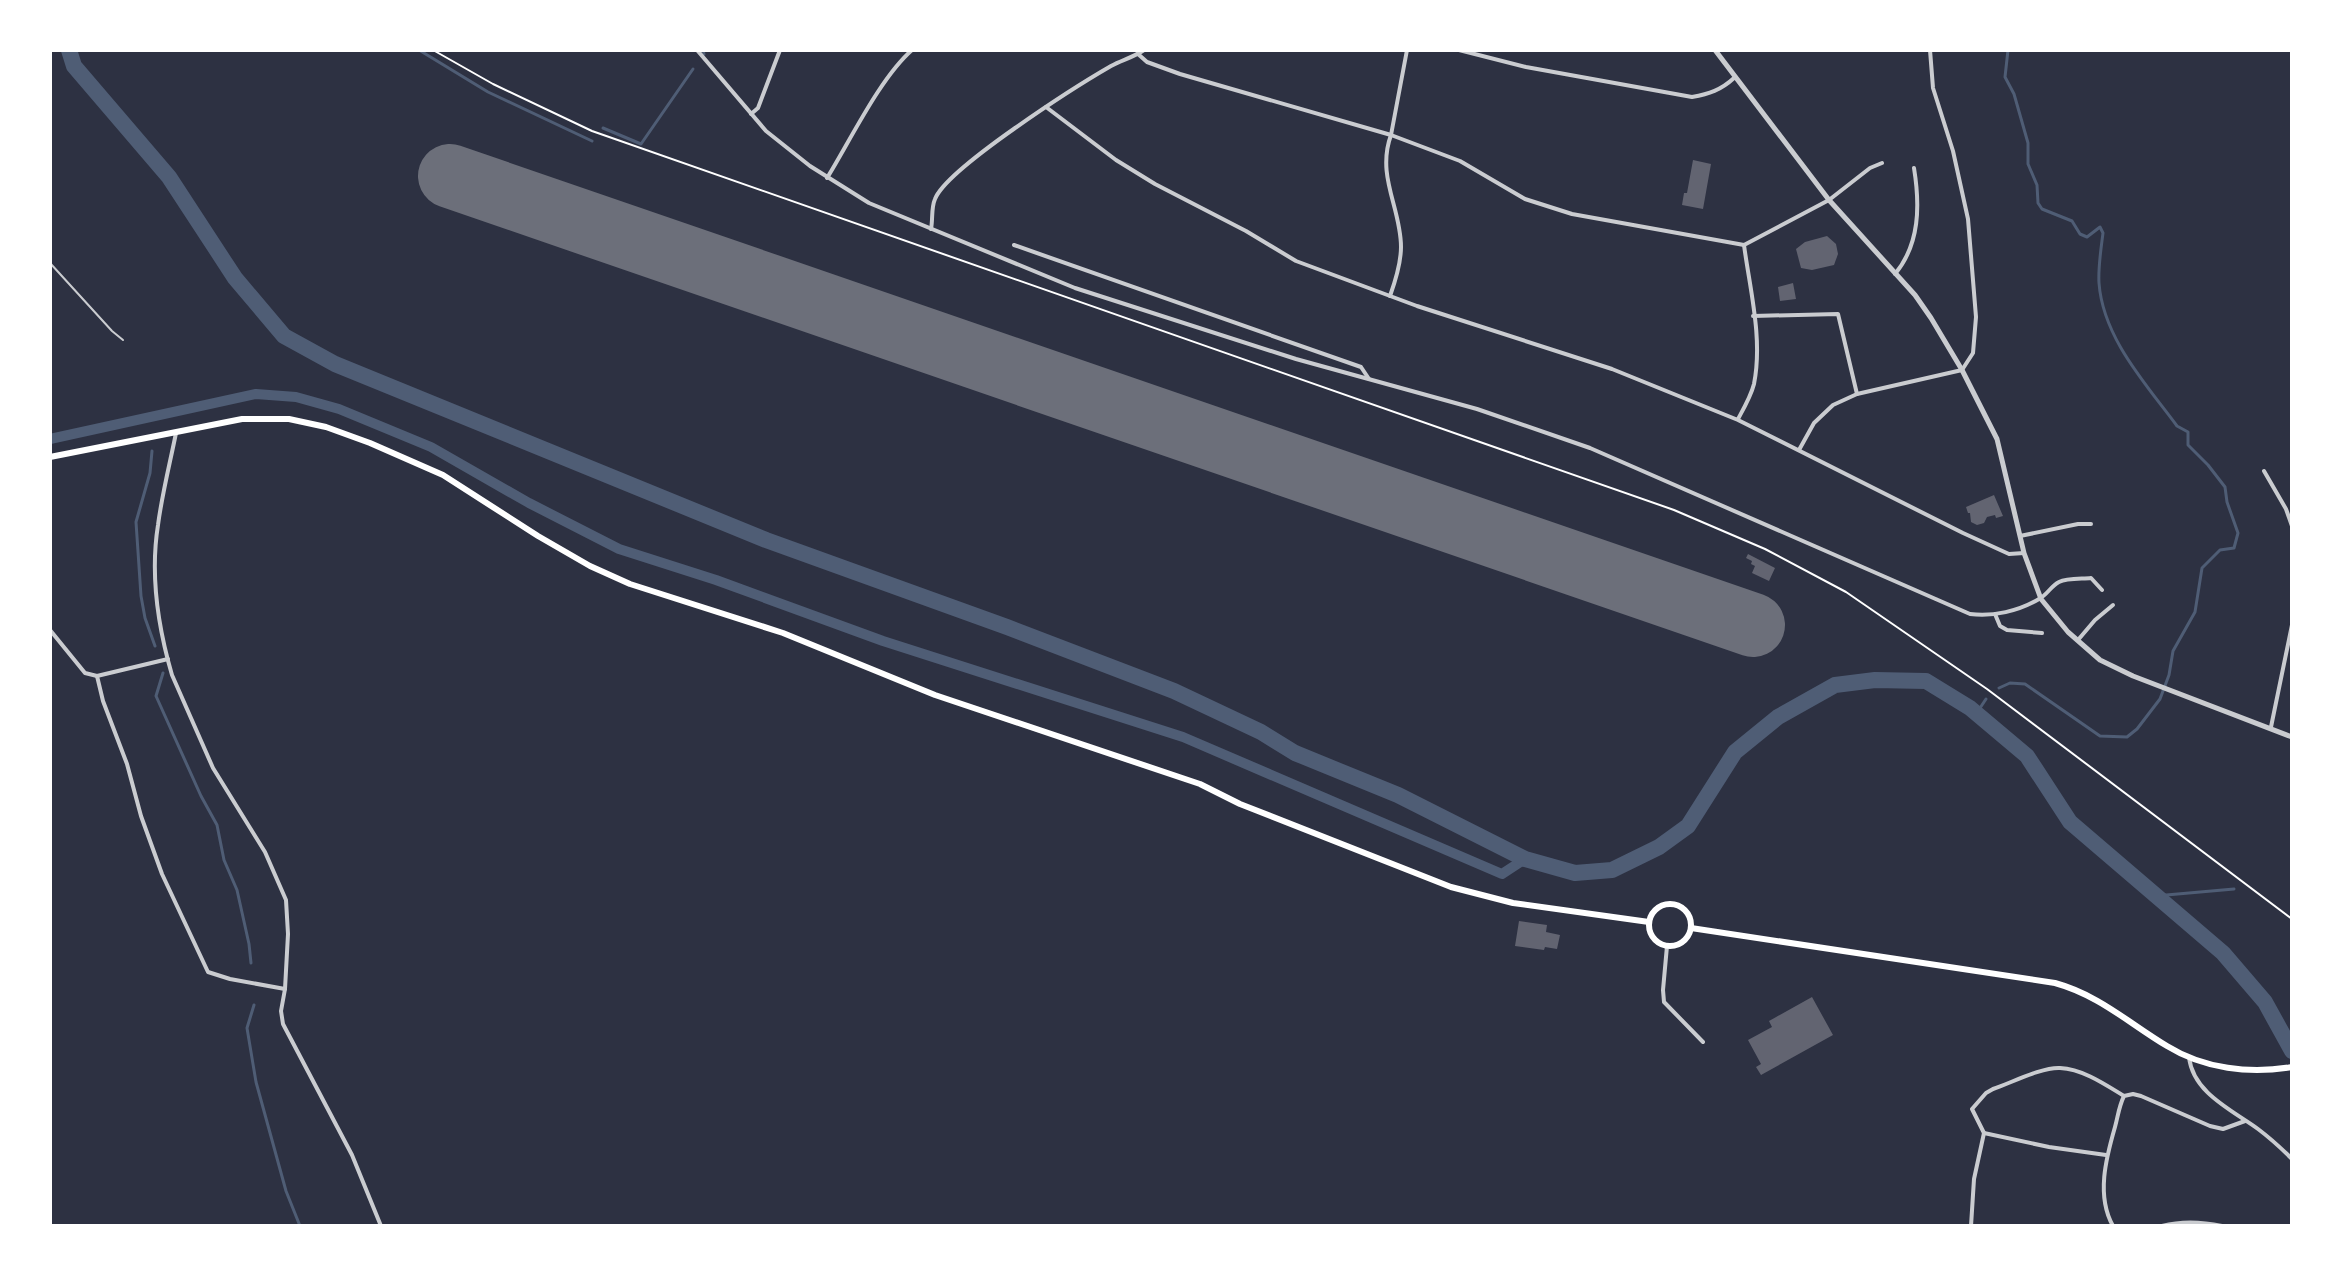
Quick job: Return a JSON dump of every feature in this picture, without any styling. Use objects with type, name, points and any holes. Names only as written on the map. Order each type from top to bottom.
[{"type":"main road","points":[[50,457],[242,419],[289,419],[309,423],[370,443],[443,475],[551,544],[630,584],[783,633],[949,700],[1200,784],[1240,804],[1451,887],[1513,903],[1649,922]]},
{"type":"main road","points":[[1672,904],[1689,915],[1691,928],[1680,944],[1667,946],[1651,935],[1649,922],[1657,909],[1672,904]]},
{"type":"main road","points":[[1691,928],[2055,983],[2089,995],[2169,1048],[2189,1057],[2220,1066],[2261,1070],[2292,1067]]},
{"type":"street","points":[[697,50],[766,131],[827,178],[869,203],[1075,288],[1370,381],[1477,409],[1590,448],[1970,614],[1995,614],[2041,599],[2058,582],[2091,578],[2102,590]]},
{"type":"street","points":[[751,114],[758,108],[780,50]]},
{"type":"street","points":[[827,178],[880,89],[912,50]]},
{"type":"street","points":[[931,229],[934,200],[940,189],[964,167],[1046,107],[1113,65],[1144,50]]},
{"type":"street","points":[[1390,296],[1401,248],[1388,192],[1387,147],[1407,50]]},
{"type":"street","points":[[1459,50],[1555,73],[1692,97],[1711,94],[1734,78]]},
{"type":"street","points":[[1715,50],[1829,200],[1915,295],[1962,370],[1997,439],[2024,553],[2041,599],[2068,632],[2100,660],[2151,684],[2292,737]]},
{"type":"street","points":[[1799,450],[1814,423],[1833,405],[1857,394],[1938,378],[1962,370],[1973,353],[1976,317],[1968,219],[1953,151],[1933,88],[1930,50]]},
{"type":"street","points":[[1138,54],[1147,62],[1180,74],[1391,135],[1460,161],[1525,199],[1572,214],[1744,245],[1829,200],[1870,168],[1882,163]]},
{"type":"street","points":[[1046,107],[1116,160],[1296,261],[1390,296],[1612,369],[1738,420],[2009,554],[2024,553]]},
{"type":"street","points":[[1895,274],[1911,251],[1915,237],[1917,189],[1914,168]]},
{"type":"street","points":[[1014,245],[1361,367],[1370,381]]},
{"type":"street","points":[[1738,420],[1753,388],[1756,365],[1744,245]]},
{"type":"street","points":[[1753,316],[1838,314],[1857,394]]},
{"type":"street","points":[[177,430],[157,528],[155,578],[157,611],[172,675],[213,768],[265,852],[286,900],[287,963],[281,1011],[283,1024],[352,1155],[381,1226]]},
{"type":"street","points":[[2264,471],[2292,526]]},
{"type":"street","points":[[2020,536],[2091,524]]},
{"type":"street","points":[[2078,640],[2113,605]]},
{"type":"street","points":[[1995,614],[2000,626],[2007,630],[2042,633]]},
{"type":"street","points":[[2271,727],[2292,625]]},
{"type":"street","points":[[50,630],[85,673],[97,676],[168,659]]},
{"type":"street","points":[[97,676],[162,874],[208,972],[285,989]]},
{"type":"street","points":[[1667,946],[1664,1002],[1703,1042]]},
{"type":"street","points":[[2189,1057],[2201,1085],[2292,1159]]},
{"type":"street","points":[[1971,1226],[1974,1179],[1984,1133],[1972,1109],[1993,1089],[2060,1068],[2105,1083],[2124,1096],[2141,1096],[2210,1126],[2223,1129],[2245,1121]]},
{"type":"street","points":[[2113,1226],[2108,1217],[2104,1173],[2106,1155],[2124,1096]]},
{"type":"street","points":[[1984,1133],[2106,1155]]},
{"type":"street","points":[[2162,1226],[2173,1223],[2222,1226]]},
{"type":"lane","points":[[50,263],[123,340]]},
{"type":"path","points":[[433,50],[493,84],[592,131],[1674,510],[1765,549],[1846,592],[1995,694],[2292,919]]},
{"type":"building","points":[[1693,160],[1711,164],[1703,209],[1682,205]]},
{"type":"building","points":[[1827,236],[1836,244],[1838,254],[1834,265],[1812,270],[1801,268],[1796,249],[1805,242]]},
{"type":"building","points":[[1793,283],[1796,299],[1780,301],[1778,287]]},
{"type":"building","points":[[1994,495],[2003,516],[1987,517],[1984,523],[1977,525],[1971,522],[1966,507]]},
{"type":"building","points":[[1748,554],[1775,568],[1769,581],[1752,573],[1755,566],[1746,558]]},
{"type":"building","points":[[1519,921],[1547,925],[1546,932],[1560,935],[1557,949],[1515,946]]},
{"type":"building","points":[[1812,997],[1833,1035],[1761,1075],[1756,1067],[1761,1064],[1748,1040],[1772,1027],[1769,1021]]},
{"type":"waterway","points":[[69,50],[74,66],[169,177],[235,278],[284,336],[335,364],[766,540],[1174,691],[1261,732],[1295,753],[1398,795],[1525,859],[1575,873],[1612,870],[1659,847],[1688,826],[1735,752],[1778,717],[1835,685],[1875,680],[1926,681],[1970,708],[2027,756],[2070,822],[2223,953],[2265,1002],[2292,1051]]},
{"type":"waterway","points":[[419,50],[488,92],[592,141]]},
{"type":"waterway","points":[[703,50],[704,54]]},
{"type":"waterway","points":[[1999,688],[2010,683],[2025,684],[2100,736],[2127,737],[2160,699],[2169,675],[2173,651],[2195,612],[2202,568],[2220,550],[2234,548],[2238,533],[2225,487],[2188,445],[2188,432],[2177,426],[2117,341],[2102,303],[2099,283],[2103,233],[2100,227],[2087,237],[2080,234],[2072,221],[2042,209],[2038,203],[2037,185],[2028,164],[2028,143],[2014,94],[2005,77],[2008,50]]},
{"type":"waterway","points":[[603,128],[641,144],[693,69]]},
{"type":"waterway","points":[[50,439],[256,394],[296,397],[339,409],[431,447],[529,503],[619,549],[716,580],[883,641],[1183,737],[1502,874],[1525,859]]},
{"type":"waterway","points":[[152,451],[150,473],[136,522],[141,596],[155,646]]},
{"type":"waterway","points":[[163,673],[156,696],[217,825],[224,860],[237,890],[251,963]]},
{"type":"waterway","points":[[1976,714],[1986,699]]},
{"type":"waterway","points":[[2155,896],[2234,889]]},
{"type":"waterway","points":[[254,1005],[247,1028],[256,1082],[286,1191],[300,1226]]},
{"type":"runway","points":[[450,176],[1753,625]]}]
